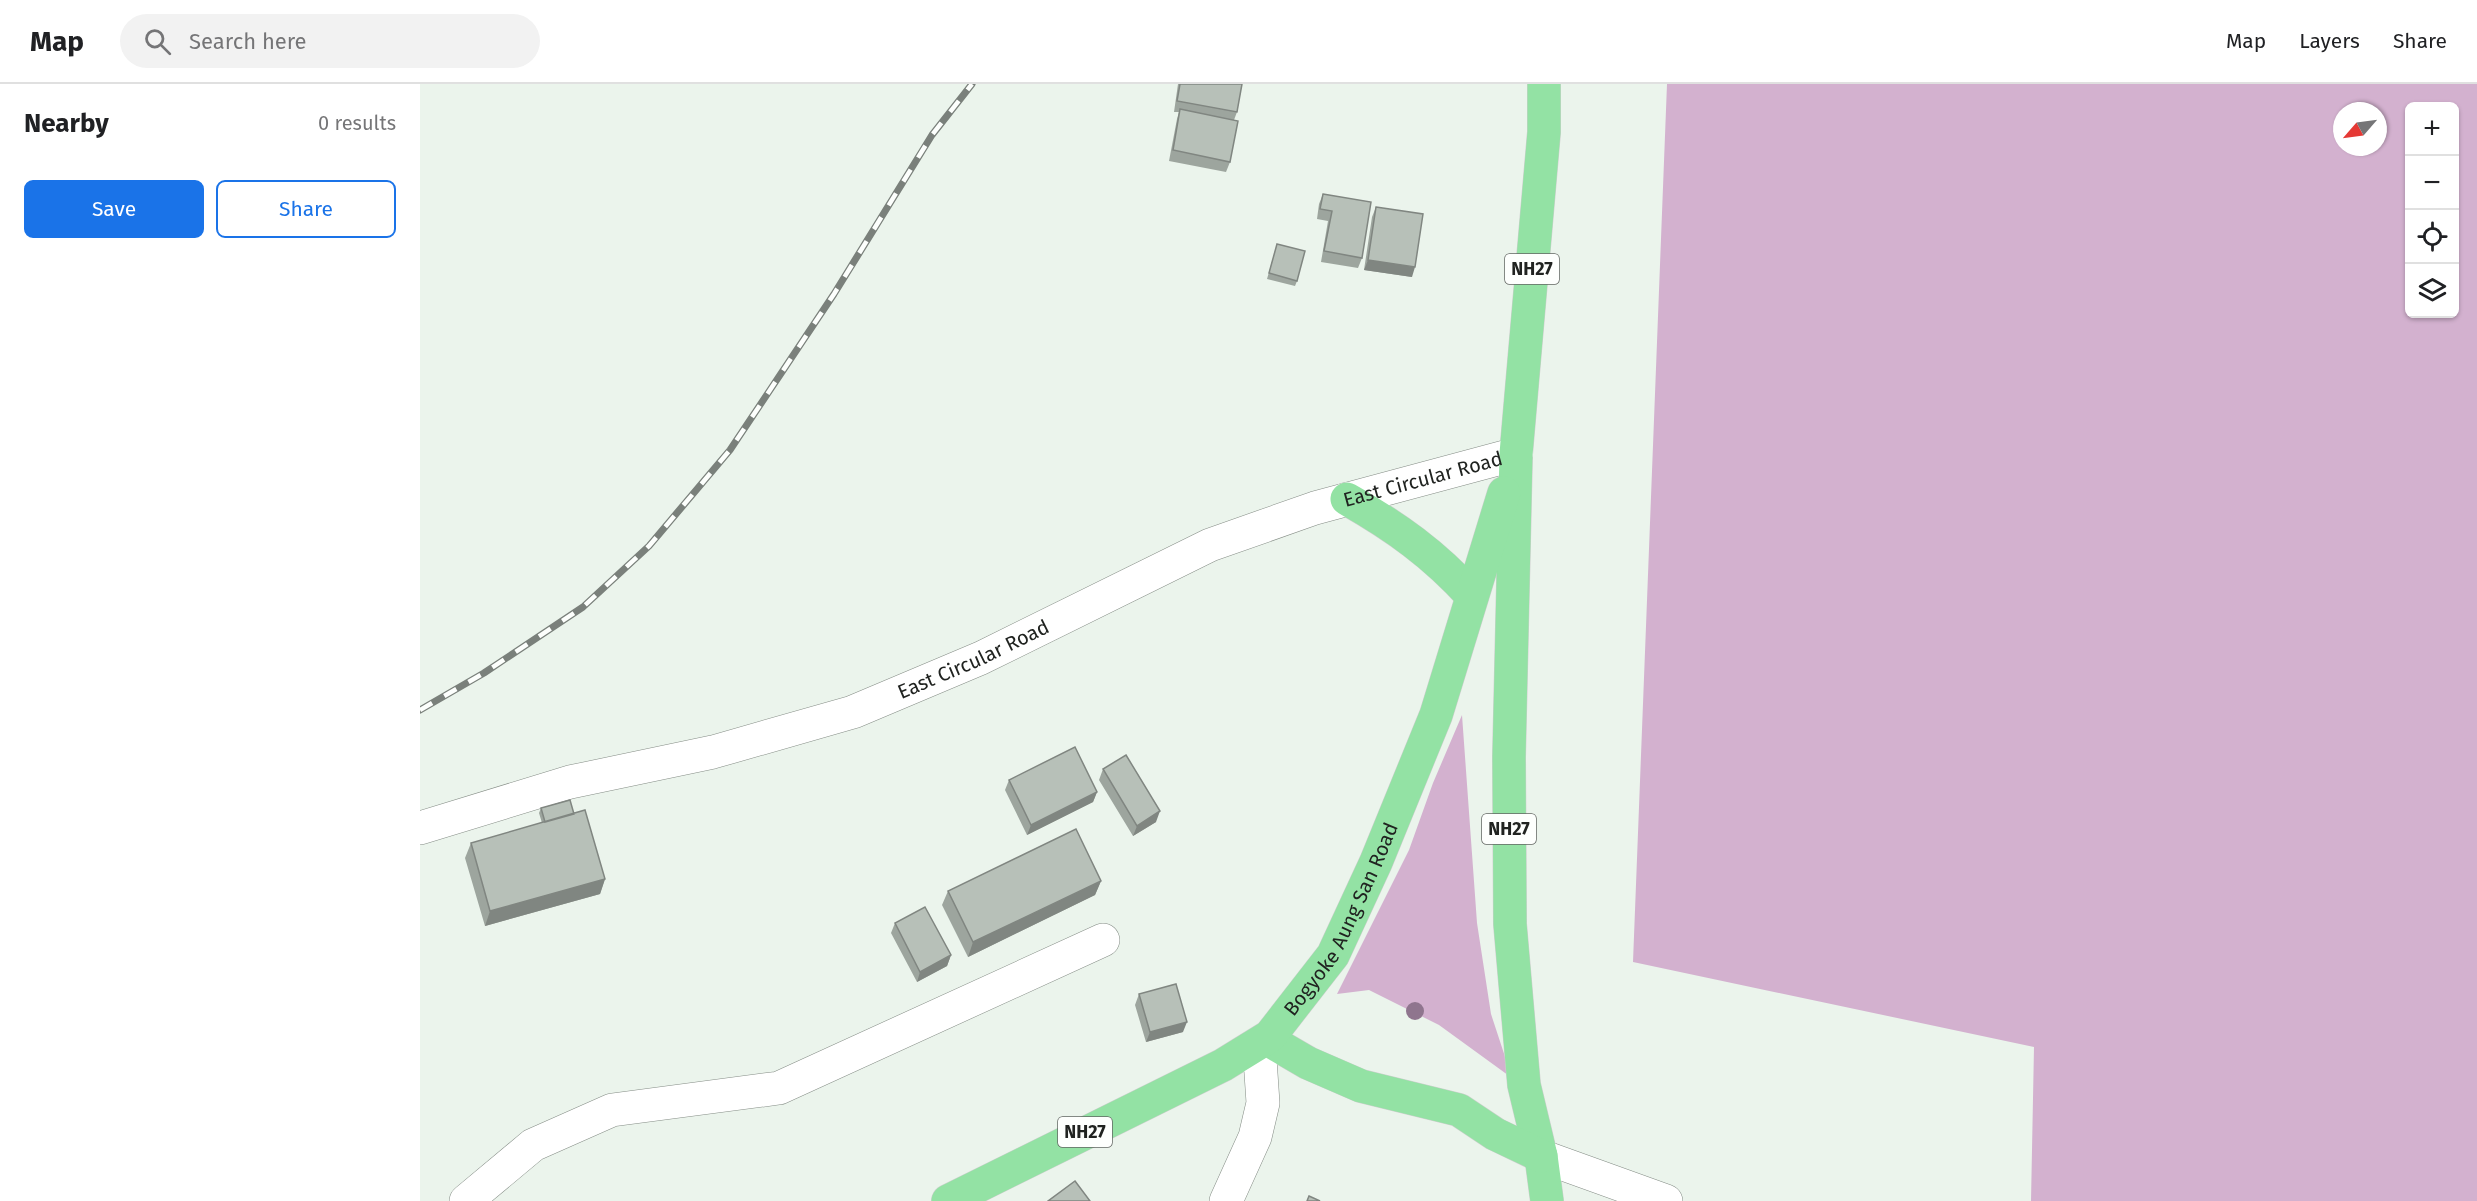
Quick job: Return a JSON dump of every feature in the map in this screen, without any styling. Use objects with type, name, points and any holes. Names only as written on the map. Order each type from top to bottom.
[{"type":"highway","name":"Bogyoke Aung San Road","points":[[1544,84],[1544,132],[1516,454],[1509,757],[1510,924],[1524,1085],[1541,1156],[1547,1201]]},
{"type":"highway","name":"Bogyoke Aung San Road","points":[[948,1201],[1223,1065],[1264,1040],[1333,955],[1376,862],[1436,715],[1516,454]]},
{"type":"highway","points":[[1347,499],[1412,539],[1445,566],[1472,596]]},
{"type":"highway","points":[[1264,1040],[1318,1068],[1361,1086],[1459,1110],[1495,1134],[1541,1156]]},
{"type":"street","name":"East Circular Road","points":[[420,828],[570,782],[713,752],[853,712],[981,658],[1210,546],[1315,508],[1516,454]]},
{"type":"street","points":[[466,1201],[532,1145],[612,1110],[779,1088],[1103,940]]},
{"type":"street","points":[[1226,1201],[1254,1137],[1263,1103],[1264,1040]]},
{"type":"street","points":[[1541,1156],[1666,1201]]},
{"type":"shaded area","points":[[1667,84],[2477,84],[2477,1201],[2031,1201],[2034,1047],[1633,962]]},
{"type":"shaded area","points":[[1462,715],[1477,923],[1491,1014],[1512,1078],[1439,1025],[1369,990],[1337,994],[1409,850],[1433,783]]},
{"type":"building","points":[[1180,84],[1242,84],[1237,112],[1177,101]]},
{"type":"building","points":[[1180,109],[1238,121],[1230,162],[1173,150]]},
{"type":"building","points":[[1323,194],[1371,202],[1362,258],[1324,251],[1332,211],[1320,209]]},
{"type":"building","points":[[1376,207],[1423,214],[1415,267],[1368,260]]},
{"type":"building","points":[[1277,244],[1305,251],[1297,281],[1269,273]]},
{"type":"building","points":[[1075,747],[1097,792],[1031,825],[1009,780]]},
{"type":"building","points":[[1126,755],[1160,811],[1137,826],[1103,769]]},
{"type":"building","points":[[570,800],[574,814],[545,822],[541,808]]},
{"type":"building","points":[[585,810],[605,879],[490,911],[471,843]]},
{"type":"building","points":[[1076,829],[1101,881],[973,942],[948,891]]},
{"type":"building","points":[[925,907],[951,955],[920,972],[895,923]]},
{"type":"building","points":[[1176,984],[1187,1022],[1150,1032],[1139,994]]},
{"type":"building","points":[[1075,1181],[1090,1201],[1048,1201]]},
{"type":"building","points":[[1309,1196],[1320,1201],[1307,1201]]},
{"type":"railway","points":[[420,710],[484,673],[583,607],[649,546],[730,450],[834,294],[932,135],[972,84]]}]
